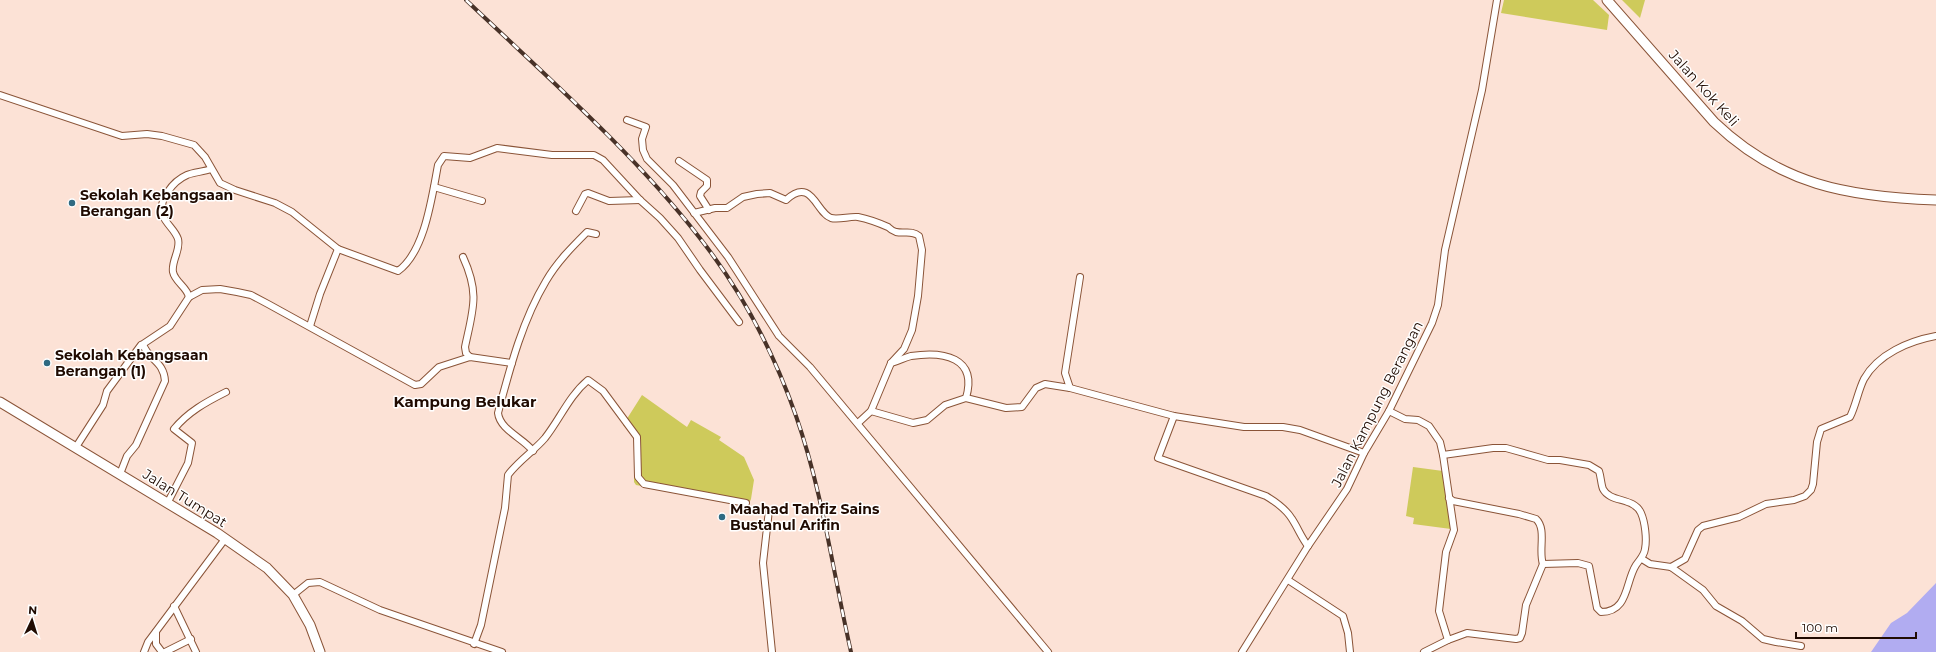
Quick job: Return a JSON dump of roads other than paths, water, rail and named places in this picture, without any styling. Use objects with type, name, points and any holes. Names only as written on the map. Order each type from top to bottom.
[{"type":"main road","name":"Jalan Kok Keli","points":[[1607,0],[1714,122],[1730,137],[1760,159],[1791,174],[1833,189],[1884,197],[1936,200]]},
{"type":"main road","name":"Jalan Tumpat","points":[[0,402],[168,502],[267,568],[293,595],[310,625],[320,652]]},
{"type":"street","name":"Jalan Kampung Berangan","points":[[1242,652],[1308,546],[1347,489],[1364,453],[1389,411],[1423,345],[1438,305],[1445,250],[1482,90],[1497,0]]},
{"type":"street","points":[[0,94],[122,136],[147,134],[162,136],[194,145],[199,149],[220,183],[275,203],[292,212],[338,249],[398,271],[403,267],[422,236],[438,165],[444,156],[470,158],[497,148],[552,155],[594,155],[603,160],[678,238],[739,322]]},
{"type":"street","points":[[627,120],[646,127],[642,139],[643,150],[647,159],[673,185],[728,257],[779,336],[810,367],[858,423],[1048,652]]},
{"type":"street","points":[[679,161],[707,180],[707,186],[701,192],[700,196],[708,210]]},
{"type":"street","points":[[189,297],[188,292],[174,275],[173,268],[179,245],[178,240],[163,216],[162,202],[165,196],[187,175],[211,169]]},
{"type":"street","points":[[434,187],[482,201]]},
{"type":"street","points":[[694,213],[727,208],[743,196],[770,193],[786,200],[793,193],[802,192],[813,198],[825,214],[830,218],[859,217],[871,220],[895,232],[913,233],[919,236],[922,250],[916,313],[912,330],[904,349],[891,363],[871,411],[858,423]]},
{"type":"street","points":[[576,211],[585,194],[588,193],[609,201],[640,200]]},
{"type":"street","points":[[533,451],[526,442],[505,427],[499,418],[498,413],[512,363],[527,318],[546,281],[562,258],[587,232],[596,234]]},
{"type":"street","points":[[310,326],[320,294],[338,249]]},
{"type":"street","points":[[463,257],[474,288],[473,306],[465,347],[466,353],[470,357]]},
{"type":"street","points":[[1070,388],[1065,373],[1080,276]]},
{"type":"street","points":[[120,474],[127,456],[136,446],[165,381],[165,372],[159,363],[145,350],[143,344],[170,326],[189,297],[202,290],[220,289],[251,295],[310,326],[415,385],[421,384],[439,367],[470,357],[512,363]]},
{"type":"street","points":[[1671,568],[1685,559],[1698,530],[1704,526],[1739,517],[1766,504],[1794,500],[1804,496],[1811,490],[1813,484],[1817,442],[1821,429],[1850,417],[1864,381],[1879,362],[1900,348],[1914,341],[1936,336]]},
{"type":"street","points":[[76,447],[104,405],[107,391],[141,345]]},
{"type":"street","points":[[891,363],[900,361],[907,357],[924,355],[945,355],[952,358],[963,364],[966,370],[970,386],[966,398]]},
{"type":"street","points":[[474,644],[482,625],[505,508],[508,476],[546,436],[579,388],[588,380],[603,391],[637,437],[638,477],[644,484],[746,503]]},
{"type":"street","points":[[871,411],[913,423],[927,420],[946,405],[966,398],[1016,409],[1022,407],[1032,391],[1040,385],[1045,384],[1070,388],[1174,416],[1244,427],[1283,426],[1300,430],[1364,453]]},
{"type":"street","points":[[168,502],[188,463],[192,443],[174,429],[181,421],[200,406],[226,392]]},
{"type":"street","points":[[1389,411],[1405,419],[1418,420],[1429,426],[1440,442],[1454,530],[1446,552],[1439,611],[1448,640]]},
{"type":"street","points":[[1174,416],[1158,458],[1266,496],[1280,505],[1292,518],[1299,534],[1308,546]]},
{"type":"street","points":[[1443,455],[1499,448],[1548,460],[1560,460],[1589,465],[1599,471],[1603,489],[1608,495],[1634,504],[1641,513],[1644,529],[1645,549],[1642,559],[1636,565],[1621,604],[1614,610],[1601,612],[1597,608],[1589,566],[1578,563],[1543,564]]},
{"type":"street","points":[[1424,652],[1448,640],[1467,633],[1516,639],[1520,638],[1526,605],[1543,564],[1540,546],[1541,528],[1536,519],[1519,514],[1453,501],[1449,498]]},
{"type":"street","points":[[769,510],[763,563],[772,652]]},
{"type":"street","points":[[144,652],[174,606],[225,539]]},
{"type":"street","points":[[1642,559],[1650,564],[1671,568],[1702,590],[1716,606],[1742,621],[1758,636],[1776,642],[1801,646]]},
{"type":"street","points":[[1288,580],[1343,616],[1348,632],[1350,652]]},
{"type":"street","points":[[293,595],[308,583],[320,582],[380,610],[474,644],[502,652]]},
{"type":"street","points":[[174,606],[196,652]]},
{"type":"street","points":[[157,631],[156,644],[164,652],[191,639]]},
{"type":"railway","points":[[466,0],[587,114],[645,174],[699,237],[729,278],[742,300],[767,346],[787,392],[805,445],[821,504],[851,652]]},
{"type":"place","name":"Sekolah Kebangsaan Berangan (2)","points":[[72,203]]},
{"type":"place","name":"Sekolah Kebangsaan Berangan (1)","points":[[47,363]]},
{"type":"place","name":"Maahad Tahfiz Sains Bustanul Arifin","points":[[722,517]]},
{"type":"district","name":"Kampung Belukar","points":[[465,402]]}]
